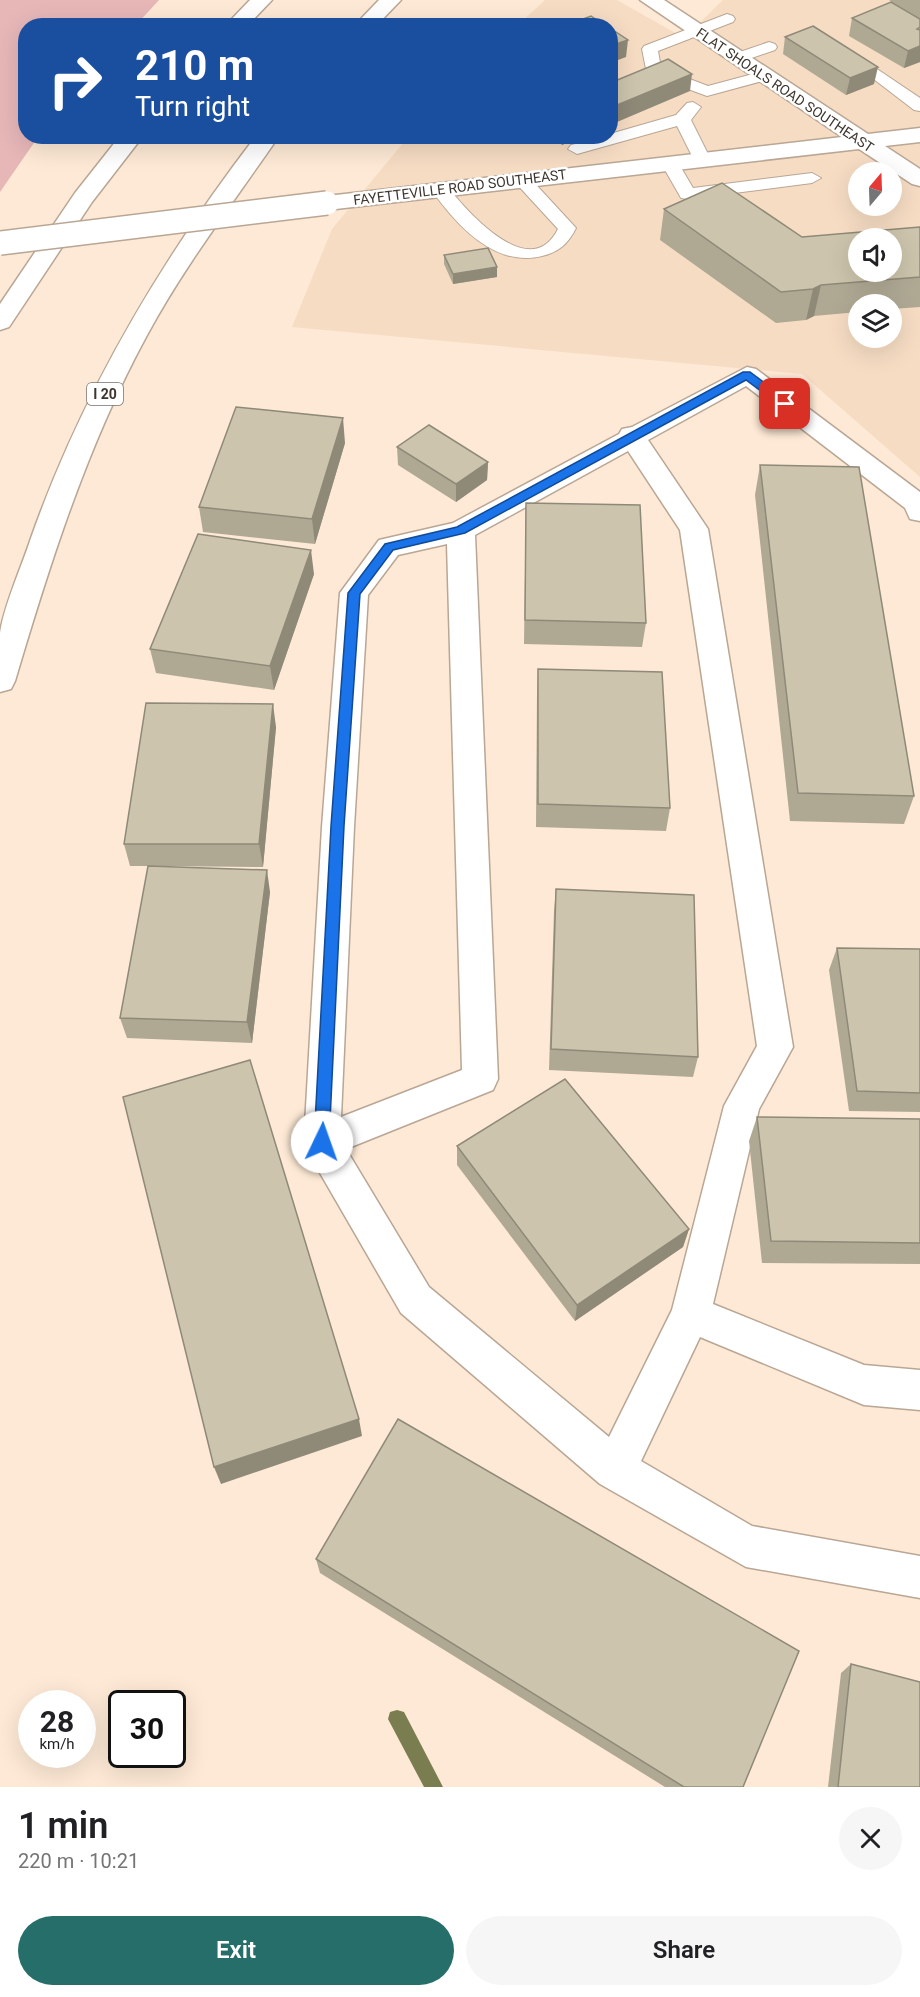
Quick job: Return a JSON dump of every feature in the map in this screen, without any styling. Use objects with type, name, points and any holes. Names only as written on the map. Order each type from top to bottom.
[{"type":"main road","points":[[243,18],[262,0]]},
{"type":"main road","points":[[372,18],[391,0]]},
{"type":"main road","name":"FLAT SHOALS ROAD SOUTHEAST","points":[[650,0],[920,179]]},
{"type":"main road","name":"FAYETTEVILLE ROAD SOUTHEAST","points":[[0,243],[440,189],[920,135]]},
{"type":"main road","points":[[0,322],[83,198],[126,144]]},
{"type":"main road","name":"I 20","points":[[0,681],[32,576],[73,463],[117,370],[178,263],[237,176],[262,144]]},
{"type":"main road","points":[[920,513],[918,504],[747,375],[631,435],[460,531],[389,547],[354,593],[338,826],[322,1142],[415,1300],[615,1470],[746,1546],[920,1577]]},
{"type":"main road","points":[[615,1470],[691,1314],[742,1106],[775,1047],[694,530],[631,435]]},
{"type":"main road","points":[[322,1142],[480,1079],[460,531]]},
{"type":"main road","points":[[691,1314],[864,1385],[920,1390]]},
{"type":"lane","points":[[707,91],[653,70],[650,49],[727,19]]},
{"type":"lane","points":[[738,58],[770,47]]},
{"type":"lane","points":[[877,74],[917,100]]},
{"type":"lane","points":[[618,135],[682,119],[707,91],[764,76]]},
{"type":"lane","points":[[682,119],[702,160]]},
{"type":"lane","points":[[582,144],[574,146],[595,171]]},
{"type":"lane","points":[[670,163],[687,194],[812,177]]},
{"type":"lane","points":[[440,189],[483,236],[504,249],[533,255],[560,243],[567,228],[522,180]]},
{"type":"shaded area","points":[[0,0],[159,0],[142,18],[18,18],[18,144],[33,144],[0,192]]},
{"type":"shaded area","points":[[545,0],[617,0],[684,38],[723,0],[920,0],[920,477],[802,374],[292,327],[332,229],[402,144],[618,144],[618,18],[526,18]]},
{"type":"building","points":[[891,2],[920,19],[920,27],[917,29],[920,30],[920,46],[908,51],[852,18]]},
{"type":"building","points":[[813,26],[878,67],[850,78],[785,37]]},
{"type":"building","points":[[618,33],[628,40],[618,43]]},
{"type":"building","points":[[668,59],[692,74],[618,105],[618,80]]},
{"type":"building","points":[[722,183],[802,237],[848,233],[848,282],[858,282],[781,292],[664,209]]},
{"type":"building","points":[[920,227],[920,277],[902,278],[902,229]]},
{"type":"building","points":[[488,248],[497,267],[453,274],[444,255]]},
{"type":"building","points":[[236,407],[343,418],[312,519],[199,507]]},
{"type":"building","points":[[429,425],[488,462],[456,484],[397,447]]},
{"type":"building","points":[[760,465],[859,467],[914,796],[798,793]]},
{"type":"building","points":[[526,503],[640,505],[646,623],[525,620]]},
{"type":"building","points":[[198,534],[311,550],[270,666],[150,649]]},
{"type":"building","points":[[538,669],[662,672],[670,808],[538,804]]},
{"type":"building","points":[[146,703],[273,704],[259,844],[124,844]]},
{"type":"building","points":[[148,866],[267,870],[247,1022],[120,1018]]},
{"type":"building","points":[[556,889],[694,895],[698,1057],[551,1049]]},
{"type":"building","points":[[837,948],[920,949],[920,1093],[857,1091]]},
{"type":"building","points":[[250,1060],[359,1419],[214,1467],[123,1097]]},
{"type":"building","points":[[565,1079],[689,1229],[577,1305],[457,1146]]},
{"type":"building","points":[[757,1117],[920,1119],[920,1243],[771,1241]]},
{"type":"building","points":[[398,1419],[799,1651],[743,1787],[684,1787],[316,1559]]},
{"type":"building","points":[[851,1664],[920,1682],[920,1787],[838,1787]]},
{"type":"waterway","points":[[397,1719],[434,1787]]},
{"type":"route","points":[[322,1142],[338,826],[354,593],[389,547],[460,531],[631,435],[747,375],[785,404]]}]
